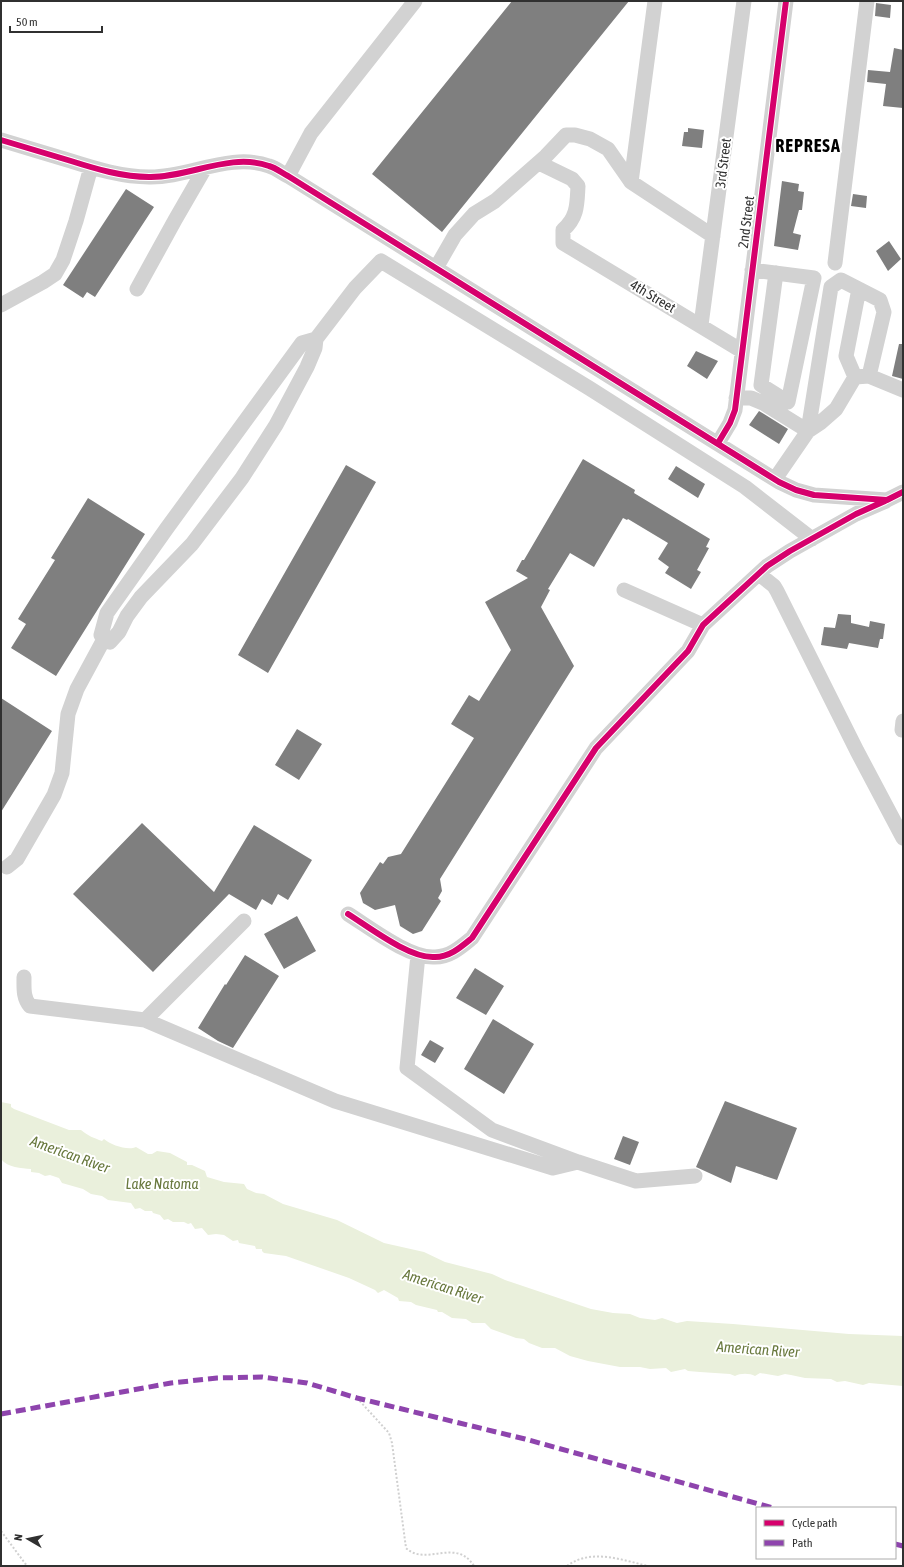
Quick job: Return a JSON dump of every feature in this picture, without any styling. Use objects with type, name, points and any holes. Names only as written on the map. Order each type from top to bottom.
[{"type":"street","points":[[288,176],[311,133],[415,1]]},
{"type":"street","points":[[631,182],[655,1]]},
{"type":"street","name":"3rd Street","points":[[701,325],[744,1]]},
{"type":"street","name":"2nd Street","points":[[718,443],[730,423],[735,410],[786,1]]},
{"type":"street","points":[[835,263],[867,1]]},
{"type":"street","points":[[436,268],[455,235],[474,214],[495,201],[539,163],[566,135],[576,135],[590,139],[608,149],[631,182],[713,236]]},
{"type":"street","points":[[1,140],[91,167],[149,178],[169,176],[231,163],[251,162],[270,166],[796,490],[814,495],[887,500]]},
{"type":"street","name":"4th Street","points":[[539,163],[572,179],[578,186],[576,210],[568,225],[563,230],[563,243],[742,351]]},
{"type":"street","points":[[1,305],[55,274],[63,260],[76,221],[91,167]]},
{"type":"street","points":[[137,289],[205,168]]},
{"type":"street","points":[[316,338],[302,343],[107,613],[101,635],[104,639],[110,642],[119,632],[127,616],[141,597],[192,544],[242,478],[276,425],[307,368],[315,348],[316,338],[355,288],[381,261],[589,388],[745,487],[812,539]]},
{"type":"street","points":[[752,270],[776,273],[814,278],[788,402],[761,386],[776,273]]},
{"type":"street","points":[[776,479],[808,431],[836,409],[862,377],[884,312],[880,300],[841,280],[832,287],[808,431]]},
{"type":"street","points":[[859,290],[846,356],[862,377],[903,390]]},
{"type":"street","points":[[736,398],[751,398],[763,403],[808,431]]},
{"type":"street","points":[[348,914],[397,945],[418,955],[434,957],[448,954],[460,948],[472,938],[596,748],[688,651],[703,624],[759,574],[790,551],[856,514],[903,492]]},
{"type":"street","points":[[759,574],[774,586],[777,591],[857,751],[903,838]]},
{"type":"street","points":[[624,590],[703,624]]},
{"type":"street","points":[[7,867],[17,859],[54,795],[62,773],[68,714],[76,689],[104,639]]},
{"type":"street","points":[[145,1020],[244,921]]},
{"type":"street","points":[[418,955],[407,1068],[492,1130],[578,1162],[636,1181],[695,1176]]},
{"type":"street","points":[[24,977],[23,990],[26,1002],[30,1006],[145,1020],[335,1101],[553,1168],[578,1162]]},
{"type":"path","points":[[357,1398],[389,1434],[392,1444],[406,1548],[411,1554],[420,1557],[453,1553],[463,1555],[474,1566]]},
{"type":"path","points":[[1,1531],[27,1566]]},
{"type":"path","points":[[567,1566],[575,1560],[592,1556],[608,1556],[648,1566]]},
{"type":"water","name":"Lake Natoma","points":[[1,1102],[11,1104],[11,1107],[14,1109],[69,1130],[81,1130],[94,1138],[102,1141],[104,1139],[120,1147],[136,1147],[148,1154],[152,1154],[157,1151],[170,1153],[187,1162],[187,1165],[192,1165],[205,1171],[207,1177],[224,1182],[244,1184],[247,1189],[256,1193],[264,1194],[283,1204],[337,1220],[384,1243],[424,1252],[445,1262],[492,1274],[505,1280],[591,1309],[630,1314],[640,1318],[655,1320],[662,1318],[677,1323],[687,1321],[849,1334],[903,1336],[903,1386],[869,1383],[863,1385],[845,1381],[837,1382],[831,1379],[805,1378],[785,1374],[778,1376],[760,1373],[755,1376],[750,1374],[740,1374],[735,1376],[730,1374],[688,1371],[685,1369],[671,1372],[666,1368],[650,1369],[640,1367],[620,1367],[570,1356],[555,1348],[542,1348],[529,1343],[524,1339],[516,1338],[491,1329],[485,1323],[472,1323],[466,1319],[452,1318],[442,1312],[438,1312],[437,1310],[416,1305],[411,1302],[399,1301],[398,1298],[384,1290],[378,1293],[375,1290],[349,1278],[286,1256],[264,1253],[262,1249],[256,1249],[255,1246],[239,1243],[238,1240],[233,1241],[224,1235],[208,1235],[202,1228],[195,1229],[191,1223],[173,1222],[168,1219],[164,1220],[160,1215],[153,1213],[152,1211],[145,1211],[140,1208],[135,1209],[131,1203],[108,1200],[102,1196],[91,1194],[83,1189],[62,1183],[59,1178],[50,1175],[45,1176],[39,1173],[31,1172],[31,1169],[15,1167],[7,1164],[1,1159]]},
{"type":"building","points":[[512,1],[629,1],[442,232],[372,174]]},
{"type":"building","points":[[876,3],[891,5],[890,18],[875,16]]},
{"type":"building","points":[[894,48],[903,50],[903,108],[883,106],[886,84],[867,82],[868,70],[890,72]]},
{"type":"building","points":[[688,128],[704,130],[702,148],[682,146],[684,132],[688,132]]},
{"type":"building","points":[[782,181],[799,184],[798,191],[804,192],[802,210],[799,210],[793,233],[801,235],[798,250],[774,246]]},
{"type":"building","points":[[126,189],[154,207],[95,297],[87,292],[83,298],[63,285]]},
{"type":"building","points":[[853,194],[867,196],[866,208],[851,206]]},
{"type":"building","points":[[889,241],[901,259],[888,271],[876,251]]},
{"type":"building","points":[[899,344],[903,344],[903,379],[892,376]]},
{"type":"building","points":[[696,351],[718,361],[707,379],[687,366]]},
{"type":"building","points":[[759,411],[788,429],[779,444],[749,425]]},
{"type":"building","points":[[583,459],[635,490],[634,493],[710,539],[706,547],[709,548],[697,570],[701,572],[691,589],[665,573],[669,567],[658,559],[668,543],[628,519],[623,518],[594,567],[570,553],[548,589],[550,590],[541,607],[574,666],[440,879],[442,891],[438,898],[441,901],[422,931],[413,934],[400,926],[395,905],[375,910],[363,903],[360,893],[380,862],[383,864],[388,857],[401,854],[474,738],[451,724],[469,695],[479,701],[511,650],[485,602],[528,578],[516,571],[522,560],[524,560]]},
{"type":"building","points":[[346,465],[376,482],[268,673],[238,655]]},
{"type":"building","points":[[676,466],[705,484],[698,498],[668,479]]},
{"type":"building","points":[[88,498],[145,534],[56,676],[11,648],[26,624],[18,619],[55,560],[51,558]]},
{"type":"building","points":[[838,614],[851,615],[851,623],[869,627],[870,621],[885,624],[883,639],[880,639],[878,648],[849,643],[847,649],[821,645],[824,627],[835,628]]},
{"type":"building","points":[[1,698],[52,731],[1,812]]},
{"type":"building","points":[[297,729],[322,744],[299,780],[275,765]]},
{"type":"building","points":[[142,823],[214,892],[254,825],[312,860],[288,900],[278,894],[272,905],[262,899],[256,910],[229,894],[153,972],[73,894]]},
{"type":"building","points":[[297,916],[316,951],[284,969],[264,934]]},
{"type":"building","points":[[245,955],[279,976],[233,1048],[218,1041],[198,1028]]},
{"type":"building","points":[[475,968],[504,986],[486,1015],[456,998]]},
{"type":"building","points":[[493,1019],[534,1044],[504,1094],[464,1069]]},
{"type":"building","points":[[430,1040],[444,1048],[435,1063],[421,1055]]},
{"type":"building","points":[[725,1101],[797,1128],[777,1180],[736,1166],[731,1183],[696,1167]]},
{"type":"building","points":[[623,1136],[639,1142],[630,1165],[614,1159]]},
{"type":"marked path","points":[[1,1414],[171,1383],[217,1378],[262,1377],[307,1383],[357,1398],[525,1439],[769,1507]]},
{"type":"marked path","points":[[896,1544],[903,1546]]},
{"type":"cycle path","points":[[718,443],[730,423],[735,410],[786,1]]},
{"type":"cycle path","points":[[1,140],[100,170],[139,177],[179,174],[239,162],[254,162],[272,167],[779,482],[796,490],[814,495],[887,500],[903,492]]},
{"type":"cycle path","points":[[348,914],[402,948],[425,956],[440,957],[455,951],[464,945],[472,938],[596,748],[688,651],[703,625],[767,566],[790,551],[856,514],[885,501]]},
{"type":"district","name":"REPRESA","points":[[808,145]]},
{"type":"water label","name":"American River","points":[[70,1154]]},
{"type":"water label","name":"American River","points":[[443,1286]]},
{"type":"water label","name":"American River","points":[[758,1349]]}]
